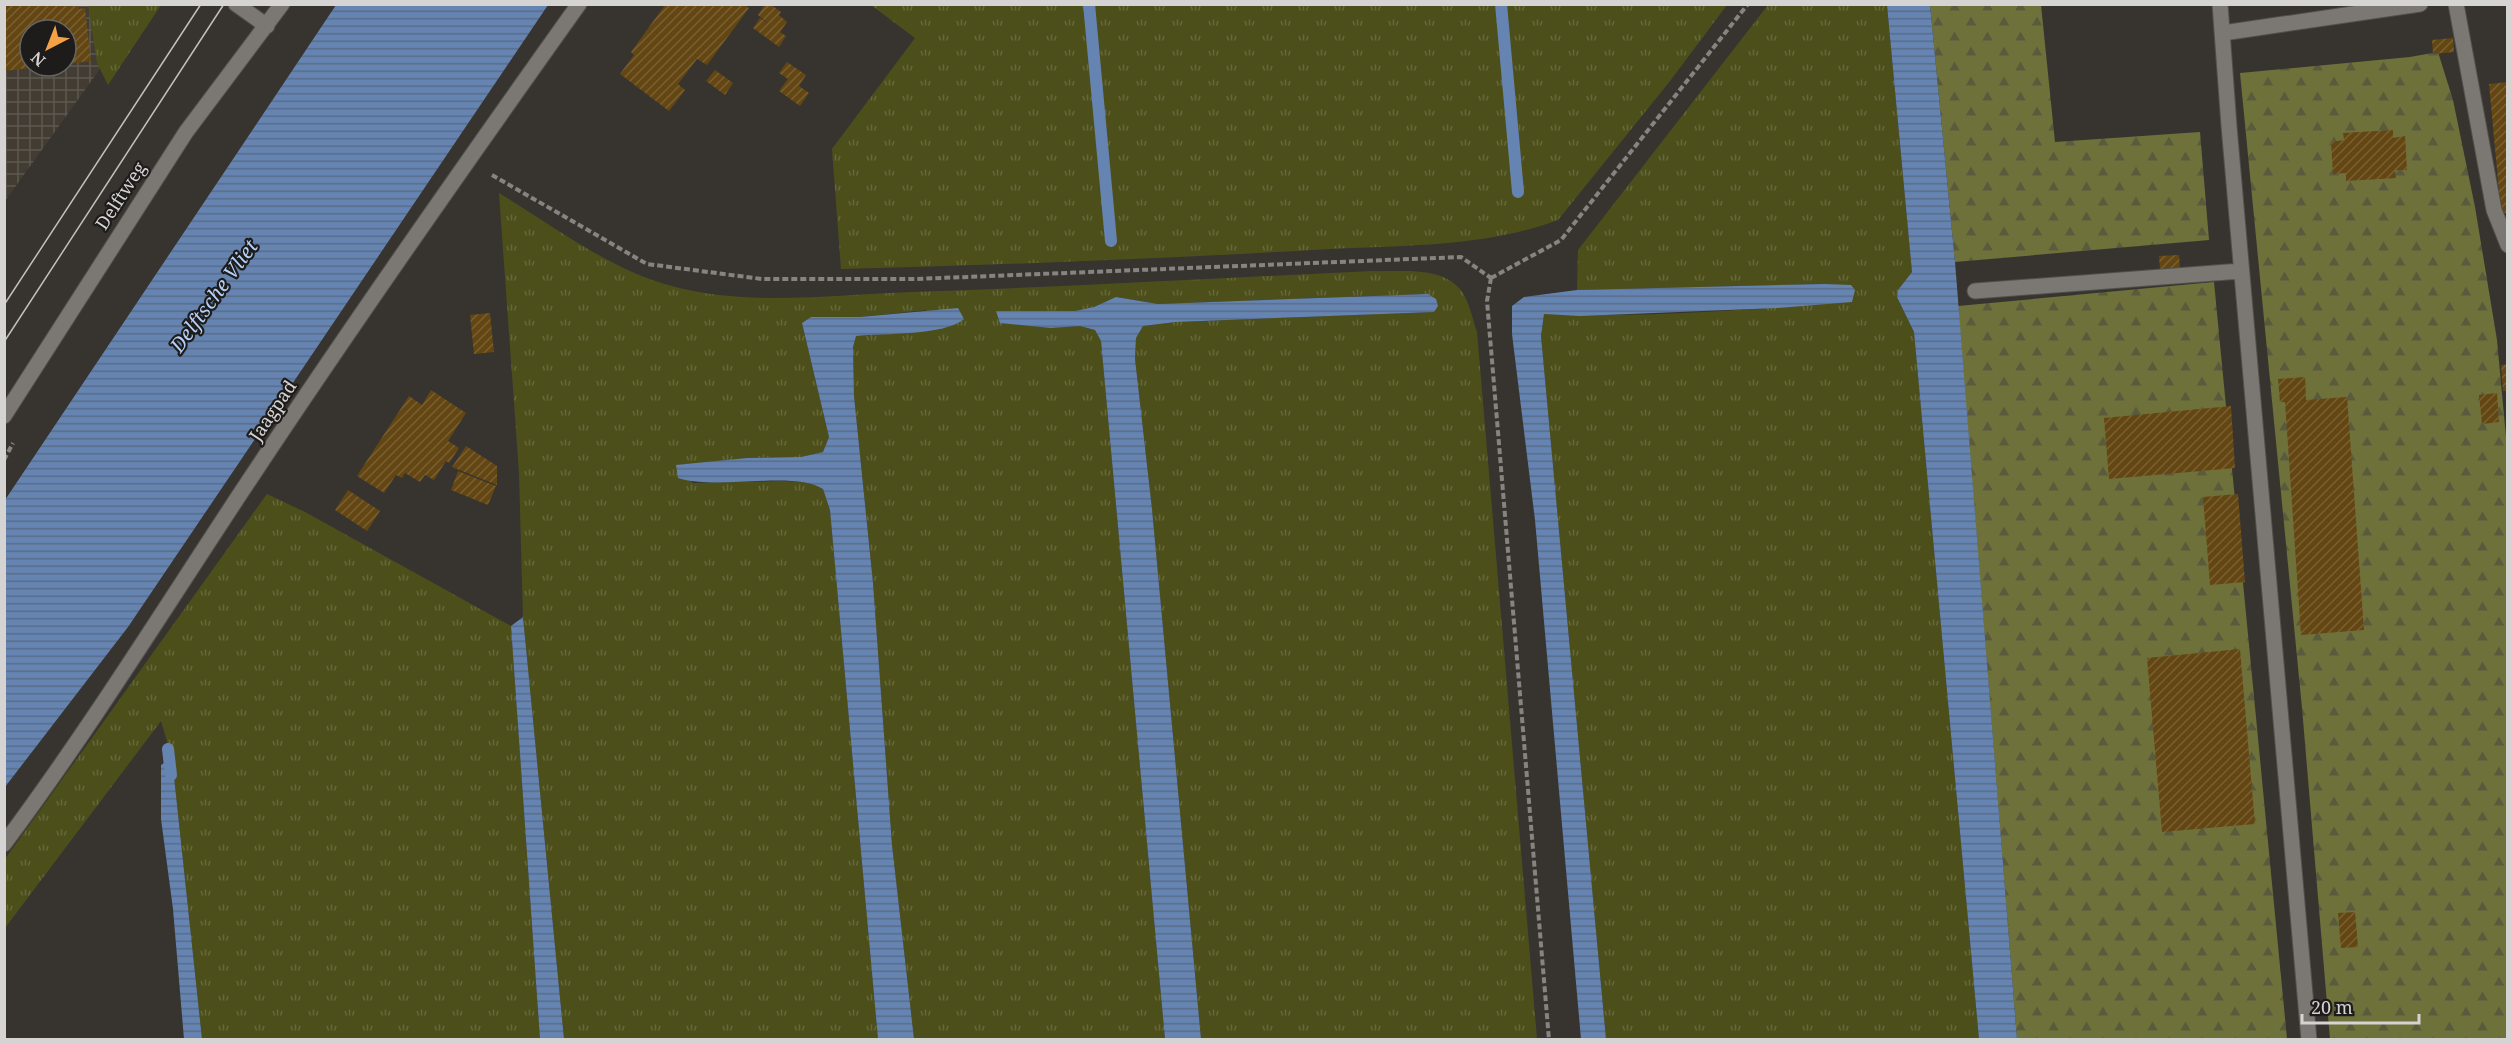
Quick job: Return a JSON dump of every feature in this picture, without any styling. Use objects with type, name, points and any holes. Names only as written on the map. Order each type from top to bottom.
[{"type":"street","points":[[236,4],[267,26]]},
{"type":"street","name":"Delftweg","points":[[4,416],[186,132],[282,4]]},
{"type":"street","name":"Jaagpad","points":[[4,844],[43,792],[252,476],[468,161],[579,4]]},
{"type":"street","points":[[2220,4],[2308,1040]]},
{"type":"street","points":[[2223,33],[2420,4]]},
{"type":"street","points":[[2456,4],[2494,210],[2508,245]]},
{"type":"street","points":[[1974,291],[2241,271]]},
{"type":"path","points":[[1491,278],[1561,240],[1748,4]]},
{"type":"path","points":[[468,161],[647,264],[762,279],[916,279],[1461,257],[1491,278]]},
{"type":"path","points":[[1491,278],[1487,301],[1549,1040]]},
{"type":"shaded area","points":[[5,5],[146,5],[5,201]]},
{"type":"green space","points":[[88,5],[161,5],[108,85],[97,63]]},
{"type":"green space","points":[[871,5],[1727,5],[1670,81],[1558,220],[1528,229],[1468,241],[1405,246],[841,269],[832,149],[915,38]]},
{"type":"green space","points":[[1768,5],[1887,5],[1912,272],[1898,290],[1897,297],[1914,332],[1979,1039],[1606,1039],[1541,336],[1544,314],[1660,314],[1852,301],[1824,284],[1577,290],[1578,250]]},
{"type":"green space","points":[[1930,5],[2041,5],[2055,142],[2200,132],[2209,240],[1955,262]]},
{"type":"green space","points":[[2438,52],[2453,100],[2475,207],[2497,340],[2507,448],[2507,1039],[2330,1039],[2302,708],[2240,73],[2410,57]]},
{"type":"green space","points":[[499,193],[592,252],[632,272],[683,289],[715,295],[814,297],[1373,271],[1430,273],[1451,281],[1465,298],[1477,332],[1537,1039],[1201,1039],[1152,509],[1135,359],[1136,338],[1143,326],[1176,322],[1433,312],[1428,294],[1158,304],[1116,297],[1094,307],[1075,311],[996,311],[1051,328],[1080,326],[1095,330],[1101,341],[1165,1039],[914,1039],[892,845],[873,583],[854,396],[853,347],[855,336],[893,332],[927,310],[860,317],[811,317],[802,323],[829,437],[823,452],[801,457],[747,458],[676,466],[693,483],[784,481],[814,483],[823,489],[830,510],[878,1039],[564,1039],[523,617],[519,472]]},
{"type":"green space","points":[[2214,282],[2287,1039],[2017,1039],[1958,306]]},
{"type":"green space","points":[[267,494],[305,512],[511,626],[540,1039],[202,1039],[172,758],[161,721],[5,928],[5,859]]},
{"type":"water","name":"Delftsche Vliet","points":[[336,5],[548,5],[128,627],[5,787],[5,500]]},
{"type":"water","points":[[1887,5],[1930,5],[1955,262],[2017,1039],[1979,1039],[1914,332],[1897,297],[1898,290],[1912,272]]},
{"type":"water","points":[[1851,285],[1855,290],[1852,302],[1777,308],[1580,316],[1544,314],[1541,336],[1606,1039],[1581,1039],[1535,520],[1512,334],[1512,306],[1524,297],[1577,290]]},
{"type":"water","points":[[1428,294],[1436,299],[1438,306],[1434,312],[1176,322],[1143,326],[1136,338],[1135,359],[1152,509],[1201,1039],[1165,1039],[1101,341],[1095,330],[1080,326],[1051,328],[1000,323],[996,311],[1075,311],[1094,307],[1116,297],[1158,304]]},
{"type":"water","points":[[958,308],[964,319],[955,324],[913,333],[856,336],[853,347],[854,396],[873,583],[892,845],[914,1039],[878,1039],[830,510],[823,489],[793,481],[714,483],[695,481],[678,478],[676,465],[747,458],[801,457],[823,452],[829,437],[802,323],[811,317],[860,317]]},
{"type":"water","points":[[523,617],[564,1039],[540,1039],[511,626]]},
{"type":"water","points":[[172,758],[202,1039],[184,1039],[173,909],[161,819],[161,765]]},
{"type":"building","points":[[765,4],[770,4],[781,12],[779,15],[787,22],[780,32],[786,36],[779,47],[753,28],[760,18],[769,24],[758,15]]},
{"type":"building","points":[[4,5],[78,5],[79,9],[85,8],[91,61],[78,63],[78,18],[18,18],[18,69],[4,71]]},
{"type":"building","points":[[665,5],[747,5],[749,8],[707,65],[697,59],[678,84],[685,90],[669,111],[620,74],[634,55],[631,52]]},
{"type":"building","points":[[2453,38],[2454,52],[2433,54],[2432,40]]},
{"type":"building","points":[[787,62],[806,75],[799,86],[809,93],[800,106],[779,91],[788,79],[779,73]]},
{"type":"building","points":[[715,70],[733,83],[725,95],[706,81]]},
{"type":"building","points":[[2508,82],[2508,213],[2501,213],[2489,84]]},
{"type":"building","points":[[2393,130],[2393,138],[2405,136],[2407,170],[2395,170],[2396,178],[2346,181],[2346,173],[2333,174],[2331,142],[2344,140],[2343,133]]},
{"type":"building","points":[[2179,255],[2180,268],[2160,270],[2159,256]]},
{"type":"building","points":[[490,313],[494,352],[474,354],[470,315]]},
{"type":"building","points":[[2508,364],[2508,391],[2503,391],[2501,365]]},
{"type":"building","points":[[2305,377],[2306,400],[2347,397],[2364,630],[2301,635],[2285,402],[2280,402],[2278,379]]},
{"type":"building","points":[[431,390],[466,413],[448,441],[459,448],[449,463],[446,461],[434,480],[425,475],[420,482],[405,473],[402,478],[396,475],[384,493],[357,476],[409,396],[422,405]]},
{"type":"building","points":[[2497,393],[2499,422],[2482,424],[2479,395]]},
{"type":"building","points":[[2231,406],[2235,468],[2109,479],[2104,418]]},
{"type":"building","points":[[466,446],[497,466],[497,485],[452,467]]},
{"type":"building","points":[[458,471],[496,486],[488,505],[451,490]]},
{"type":"building","points":[[348,490],[380,511],[367,531],[335,510]]},
{"type":"building","points":[[2238,494],[2245,582],[2210,585],[2203,497]]},
{"type":"building","points":[[2240,649],[2255,824],[2162,832],[2147,658]]},
{"type":"building","points":[[2355,912],[2358,947],[2341,948],[2338,913]]},
{"type":"waterway","points":[[1089,4],[1111,241]]},
{"type":"waterway","points":[[1501,4],[1518,192]]},
{"type":"waterway","points":[[168,749],[171,775]]},
{"type":"tram line","points":[[4,305],[201,4]]},
{"type":"tram line","points":[[4,342],[224,4]]}]
